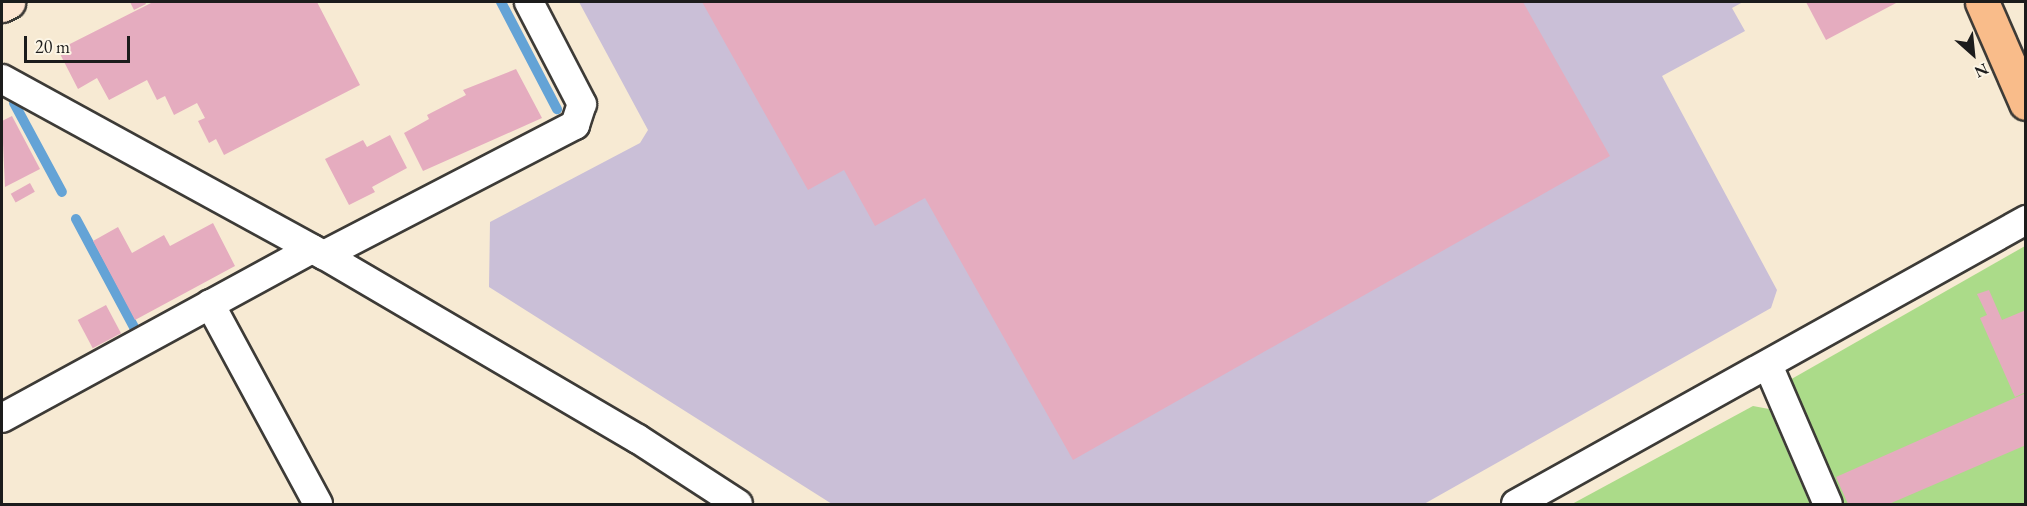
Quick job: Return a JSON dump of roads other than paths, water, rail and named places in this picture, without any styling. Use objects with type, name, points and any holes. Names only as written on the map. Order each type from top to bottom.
[{"type":"main road","points":[[2,4],[8,2]]},
{"type":"main road","points":[[1982,2],[2025,103]]},
{"type":"street","points":[[2,418],[210,304],[575,125],[582,104],[529,2]]},
{"type":"street","points":[[2,79],[318,252],[638,439],[738,504]]},
{"type":"street","points":[[1516,504],[1768,366],[2025,220]]},
{"type":"street","points":[[210,304],[318,504]]},
{"type":"street","points":[[1768,366],[1828,504]]},
{"type":"waterway","points":[[501,2],[557,109]]},
{"type":"waterway","points":[[14,103],[62,192]]},
{"type":"waterway","points":[[76,219],[134,327]]}]
